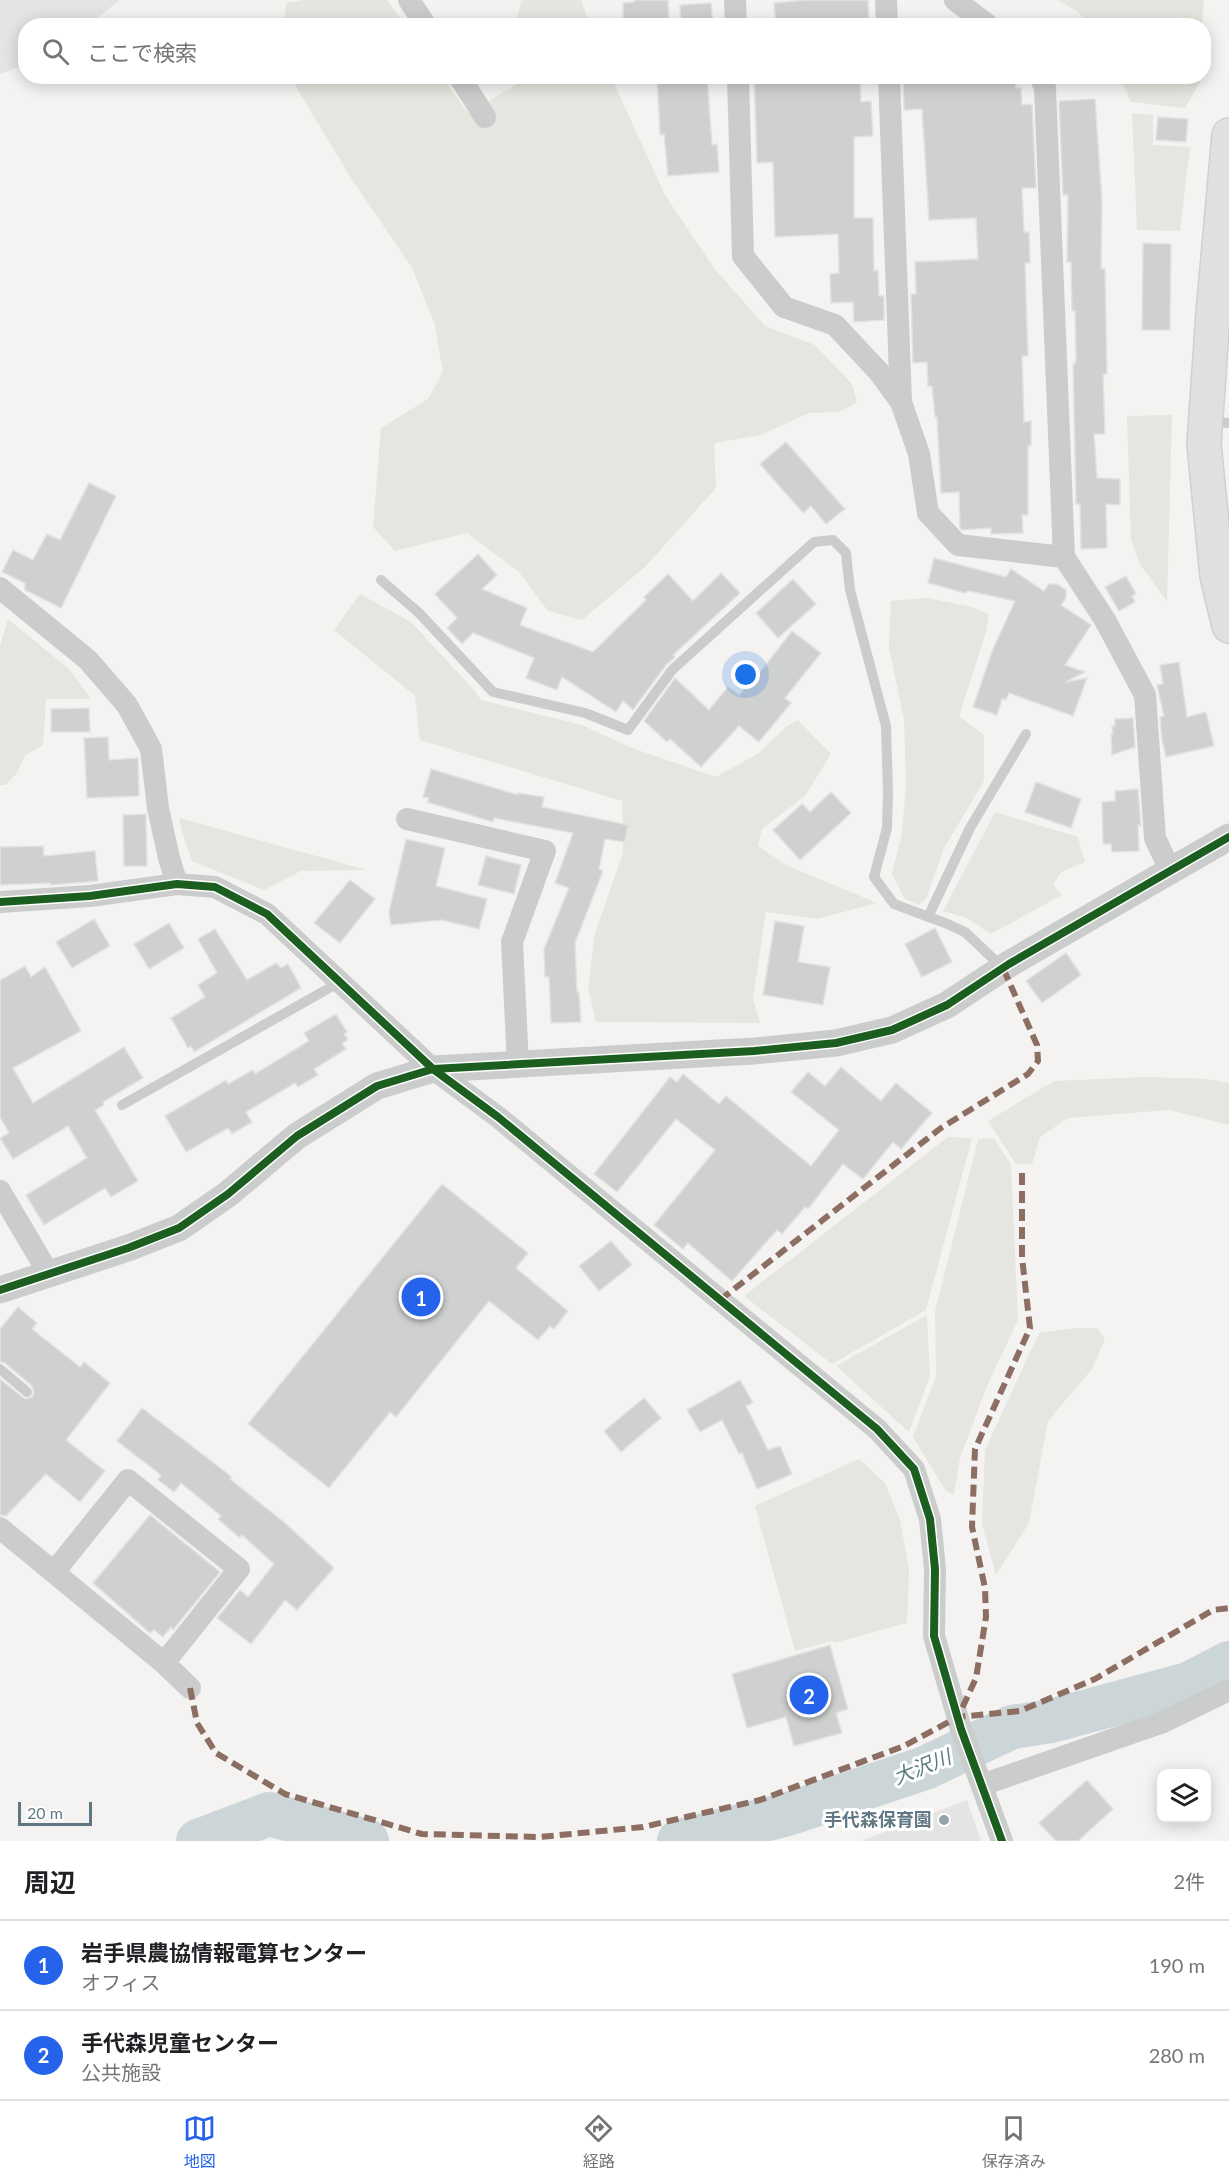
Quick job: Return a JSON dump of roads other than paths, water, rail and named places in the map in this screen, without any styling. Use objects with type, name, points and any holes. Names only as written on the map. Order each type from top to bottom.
[{"type":"highway","points":[[1229,135],[1217,422],[1204,444],[1217,576],[1229,626]]},
{"type":"street","points":[[409,0],[421,18]]},
{"type":"street","points":[[735,0],[736,18]]},
{"type":"street","points":[[886,0],[887,18]]},
{"type":"street","points":[[956,0],[979,18]]},
{"type":"street","points":[[464,84],[485,117]]},
{"type":"street","points":[[738,84],[743,256],[784,308],[835,325],[879,372],[902,402]]},
{"type":"street","points":[[889,84],[902,402],[919,454],[928,513],[958,545],[1064,557]]},
{"type":"street","points":[[1043,84],[1064,557],[1105,620],[1145,695],[1155,838],[1170,870]]},
{"type":"street","points":[[0,588],[88,660],[127,705],[150,749],[158,808],[177,884]]},
{"type":"street","points":[[407,819],[545,851],[512,942],[518,1064]]},
{"type":"street","points":[[0,1290],[128,1248],[179,1228],[228,1194],[297,1136],[357,1098],[377,1086],[433,1069],[754,1052],[836,1043],[892,1030],[947,1005],[1003,968],[1229,837]]},
{"type":"street","points":[[0,902],[90,896],[177,884],[215,887],[267,914],[433,1069],[507,1125],[877,1429],[914,1469],[930,1520],[935,1569],[934,1636],[961,1729],[1002,1841]]},
{"type":"street","points":[[0,1191],[49,1274]]},
{"type":"street","points":[[54,1572],[128,1480],[239,1569],[164,1663]]},
{"type":"street","points":[[0,1528],[164,1663],[190,1688]]},
{"type":"street","points":[[980,1780],[1163,1722],[1229,1690]]},
{"type":"lane","points":[[381,580],[419,613],[493,692],[585,713],[628,730],[672,670],[814,542],[833,540],[846,553],[850,590],[886,726],[887,828],[874,877],[894,904],[965,932],[1003,968]]},
{"type":"lane","points":[[928,917],[970,828],[1026,734]]},
{"type":"lane","points":[[122,1105],[340,982]]},
{"type":"lane","points":[[0,1369],[27,1392]]},
{"type":"waterway","name":"大沢川","points":[[679,1841],[788,1814],[925,1768],[1012,1727],[1051,1721],[1188,1684],[1229,1663]]},
{"type":"waterway","name":"大沢川","points":[[198,1841],[269,1814],[367,1841]]},
{"type":"place","name":"岩手県農協情報電算センター","points":[[421,1297]]},
{"type":"place","name":"手代森児童センター","points":[[809,1695]]},
{"type":"place","name":"手代森保育園","points":[[944,1820]]}]
